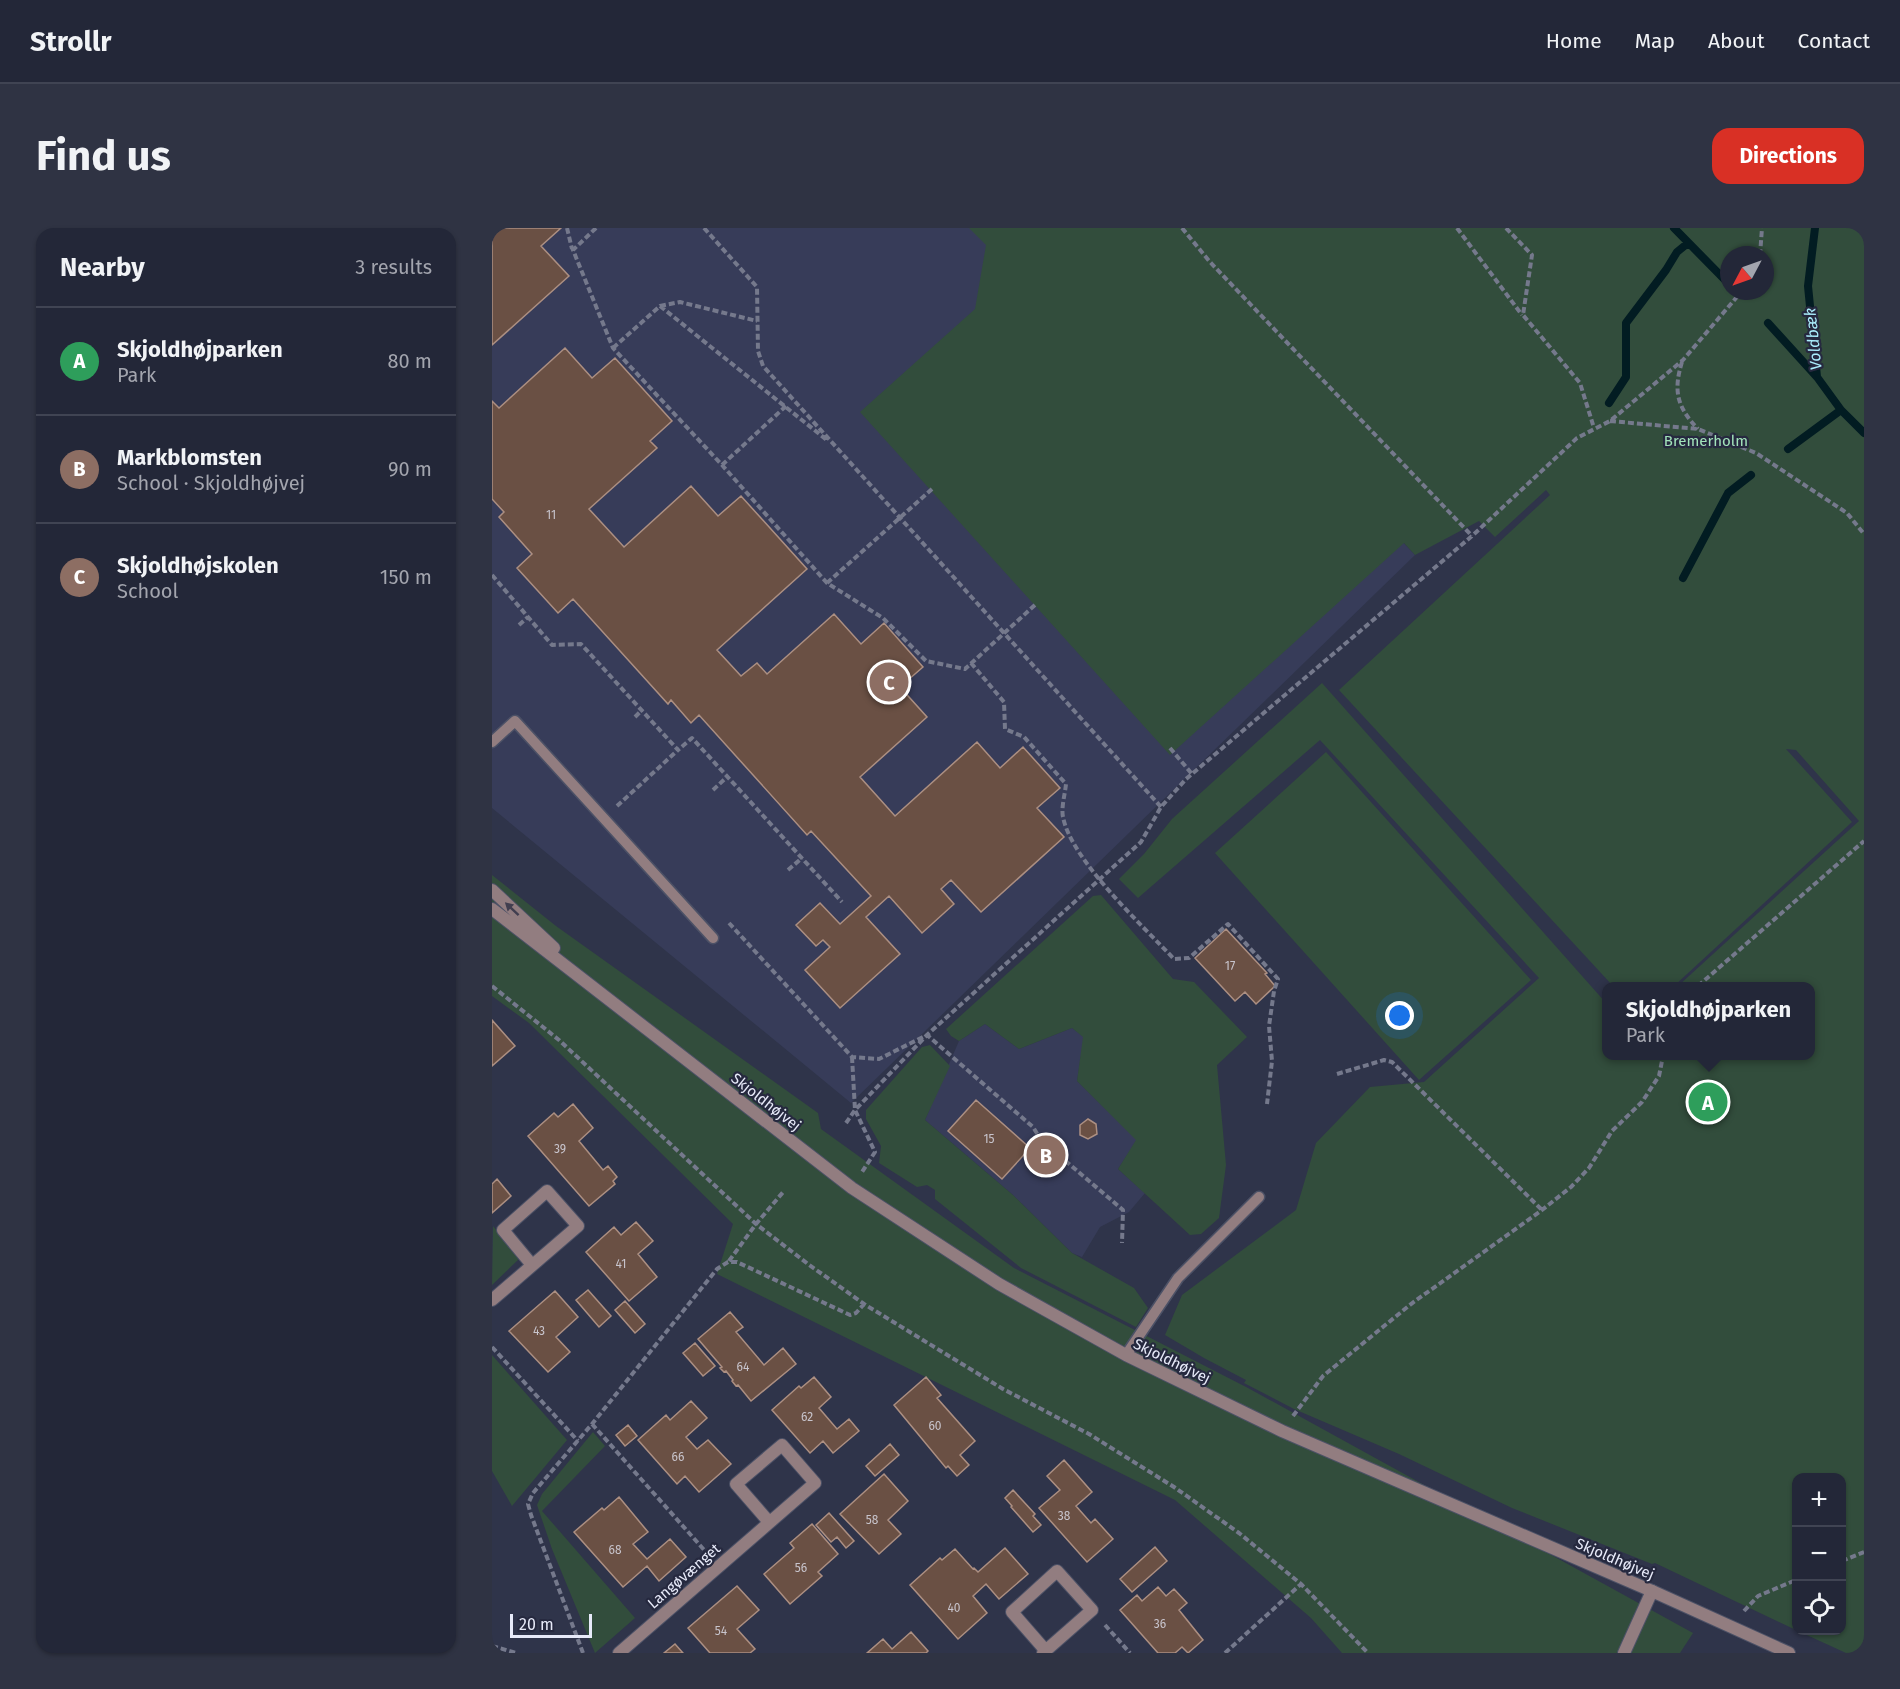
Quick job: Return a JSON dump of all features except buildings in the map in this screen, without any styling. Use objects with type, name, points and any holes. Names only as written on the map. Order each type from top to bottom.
[{"type":"street","name":"Skjoldhøjvej","points":[[492,890],[601,993]]},
{"type":"street","name":"Skjoldhøjvej","points":[[492,909],[852,1188],[999,1284],[1126,1355],[1282,1431],[1790,1653]]},
{"type":"street","points":[[492,1300],[578,1226],[547,1191],[503,1230],[532,1265]]},
{"type":"street","name":"Langøvænget","points":[[619,1653],[814,1483],[782,1445],[736,1484],[769,1522]]},
{"type":"street","points":[[1057,1571],[1092,1610],[1044,1652],[1012,1612],[1057,1571]]},
{"type":"street","points":[[1624,1653],[1652,1591]]},
{"type":"lane","points":[[492,742],[515,721],[713,938]]},
{"type":"lane","points":[[1126,1355],[1178,1278],[1259,1197]]},
{"type":"path","points":[[567,228],[573,250],[613,348],[722,465],[827,583],[883,618],[926,661],[965,669],[1036,604]]},
{"type":"path","points":[[573,250],[596,228]]},
{"type":"path","points":[[704,228],[756,286],[758,351],[763,366],[1161,807]]},
{"type":"path","points":[[1182,228],[1210,262],[1472,536]]},
{"type":"path","points":[[1457,228],[1523,315],[1580,383],[1594,428]]},
{"type":"path","points":[[1506,228],[1532,255],[1523,315]]},
{"type":"path","points":[[1761,246],[1762,228]]},
{"type":"path","points":[[846,1123],[855,1110],[927,1035],[1142,842],[1161,807],[1192,774],[1472,536],[1577,438],[1610,421],[1683,360],[1734,300]]},
{"type":"path","points":[[613,348],[660,306],[680,302],[757,321]]},
{"type":"path","points":[[660,306],[837,448]]},
{"type":"path","points":[[1683,360],[1677,383],[1679,402],[1686,417],[1698,429]]},
{"type":"path","points":[[722,465],[786,406]]},
{"type":"path","points":[[1610,421],[1698,429],[1756,453],[1846,513],[1864,534]]},
{"type":"path","points":[[827,583],[933,488]]},
{"type":"path","points":[[492,575],[552,645],[581,644],[678,750]]},
{"type":"path","points":[[519,625],[528,617]]},
{"type":"path","points":[[971,663],[1004,702],[1005,729],[1024,737],[1066,784],[1062,816],[1077,852],[1174,959],[1189,958],[1227,924],[1278,979],[1269,1026],[1272,1061],[1267,1104]]},
{"type":"path","points":[[635,717],[642,710]]},
{"type":"path","points":[[604,818],[692,738],[842,902]]},
{"type":"path","points":[[1170,748],[1192,774]]},
{"type":"path","points":[[713,790],[728,776]]},
{"type":"path","points":[[1704,982],[1864,841]]},
{"type":"path","points":[[788,870],[802,858]]},
{"type":"path","points":[[729,923],[852,1057],[855,1110],[875,1152],[852,1188]]},
{"type":"path","points":[[492,986],[559,1040],[756,1224],[864,1304],[1003,1389],[1089,1434],[1174,1487],[1239,1533],[1301,1584],[1368,1653]]},
{"type":"path","points":[[852,1057],[879,1059],[927,1035]]},
{"type":"path","points":[[927,1035],[1033,1127],[1041,1140],[1123,1210],[1122,1243]]},
{"type":"path","points":[[1337,1074],[1384,1060],[1392,1062],[1542,1210]]},
{"type":"path","points":[[1282,1431],[1323,1376],[1411,1304],[1571,1187],[1589,1168],[1612,1131],[1642,1102],[1659,1076],[1662,1060]]},
{"type":"path","points":[[583,1653],[528,1504],[533,1493],[717,1269],[728,1262],[784,1191]]},
{"type":"path","points":[[728,1262],[737,1262],[850,1315],[856,1313],[864,1304]]},
{"type":"path","points":[[492,1347],[578,1441]]},
{"type":"path","points":[[592,1424],[718,1566]]},
{"type":"path","points":[[1846,1559],[1864,1552]]},
{"type":"path","points":[[1730,1625],[1758,1596],[1795,1581]]},
{"type":"path","points":[[1225,1653],[1301,1584]]},
{"type":"path","points":[[1092,1610],[1130,1653]]},
{"type":"path","points":[[492,1646],[516,1653]]},
{"type":"shaded area","points":[[492,228],[1106,228],[1415,555],[851,1103],[492,808]]},
{"type":"shaded area","points":[[985,1024],[1019,1049],[1072,1028],[1084,1037],[1077,1081],[1137,1140],[1118,1169],[1145,1193],[1129,1212],[1100,1227],[1082,1257],[1072,1253],[1013,1195],[925,1120],[959,1041]]},
{"type":"green space","name":"Bremerholm","points":[[969,228],[1864,228],[1864,1653],[1846,1653],[1807,1635],[1846,1635],[1846,1473],[1792,1473],[1792,1628],[1655,1563],[1652,1564],[1512,1508],[1399,1454],[1294,1409],[1244,1383],[1246,1380],[1165,1335],[1182,1295],[1296,1210],[1316,1143],[1370,1087],[1424,1082],[1539,978],[1320,740],[1138,898],[1119,879],[1144,854],[1172,819],[1322,683],[1602,998],[1602,1060],[1815,1060],[1815,982],[1682,982],[1859,821],[1796,750],[1786,749],[1852,822],[1678,982],[1609,982],[1339,690],[1550,495],[1546,490],[1495,537],[1479,521],[1415,555],[1404,543],[1170,755],[860,412],[975,309],[986,245]]},
{"type":"green space","points":[[1326,752],[1531,980],[1419,1080],[1215,853]]},
{"type":"green space","points":[[492,875],[556,926],[818,1113],[821,1129],[1014,1268],[1248,1388],[1693,1633],[1680,1653],[1342,1653],[1311,1618],[1175,1500],[717,1274],[733,1224],[529,1023],[492,996]]},
{"type":"green space","points":[[1101,895],[1173,979],[1194,982],[1247,1037],[1217,1065],[1226,1165],[1219,1218],[1201,1234],[1190,1235],[1118,1169],[1136,1140],[1077,1081],[1083,1037],[1072,1028],[1019,1049],[985,1024],[959,1041],[946,1029],[1093,896]]},
{"type":"green space","points":[[930,1045],[950,1066],[925,1120],[1013,1195],[1072,1253],[1134,1288],[1148,1308],[1136,1327],[1021,1268],[935,1199],[935,1190],[927,1185],[917,1187],[879,1163],[881,1146],[866,1119],[866,1110],[922,1047]]},
{"type":"green space","points":[[493,1226],[517,1255],[518,1260],[492,1285]]},
{"type":"green space","points":[[492,1355],[567,1440],[512,1506],[492,1471]]},
{"type":"green space","points":[[593,1432],[605,1446],[542,1511],[635,1618],[595,1653],[552,1549],[537,1505],[542,1494]]},
{"type":"waterway","name":"Voldbæk","points":[[1674,228],[1720,275]]},
{"type":"waterway","name":"Voldbæk","points":[[1815,228],[1808,286],[1817,377],[1841,410],[1864,433]]},
{"type":"waterway","points":[[1609,403],[1626,377],[1626,323],[1677,252],[1688,243]]},
{"type":"waterway","points":[[1768,323],[1817,377]]},
{"type":"waterway","points":[[1788,449],[1841,410]]},
{"type":"waterway","points":[[1683,578],[1728,493],[1751,475]]},
{"type":"place","name":"Skjoldhøjskolen","points":[[889,682]]},
{"type":"place","name":"Skjoldhøjparken","points":[[1708,1102]]},
{"type":"place","name":"Markblomsten","points":[[1046,1155]]}]
